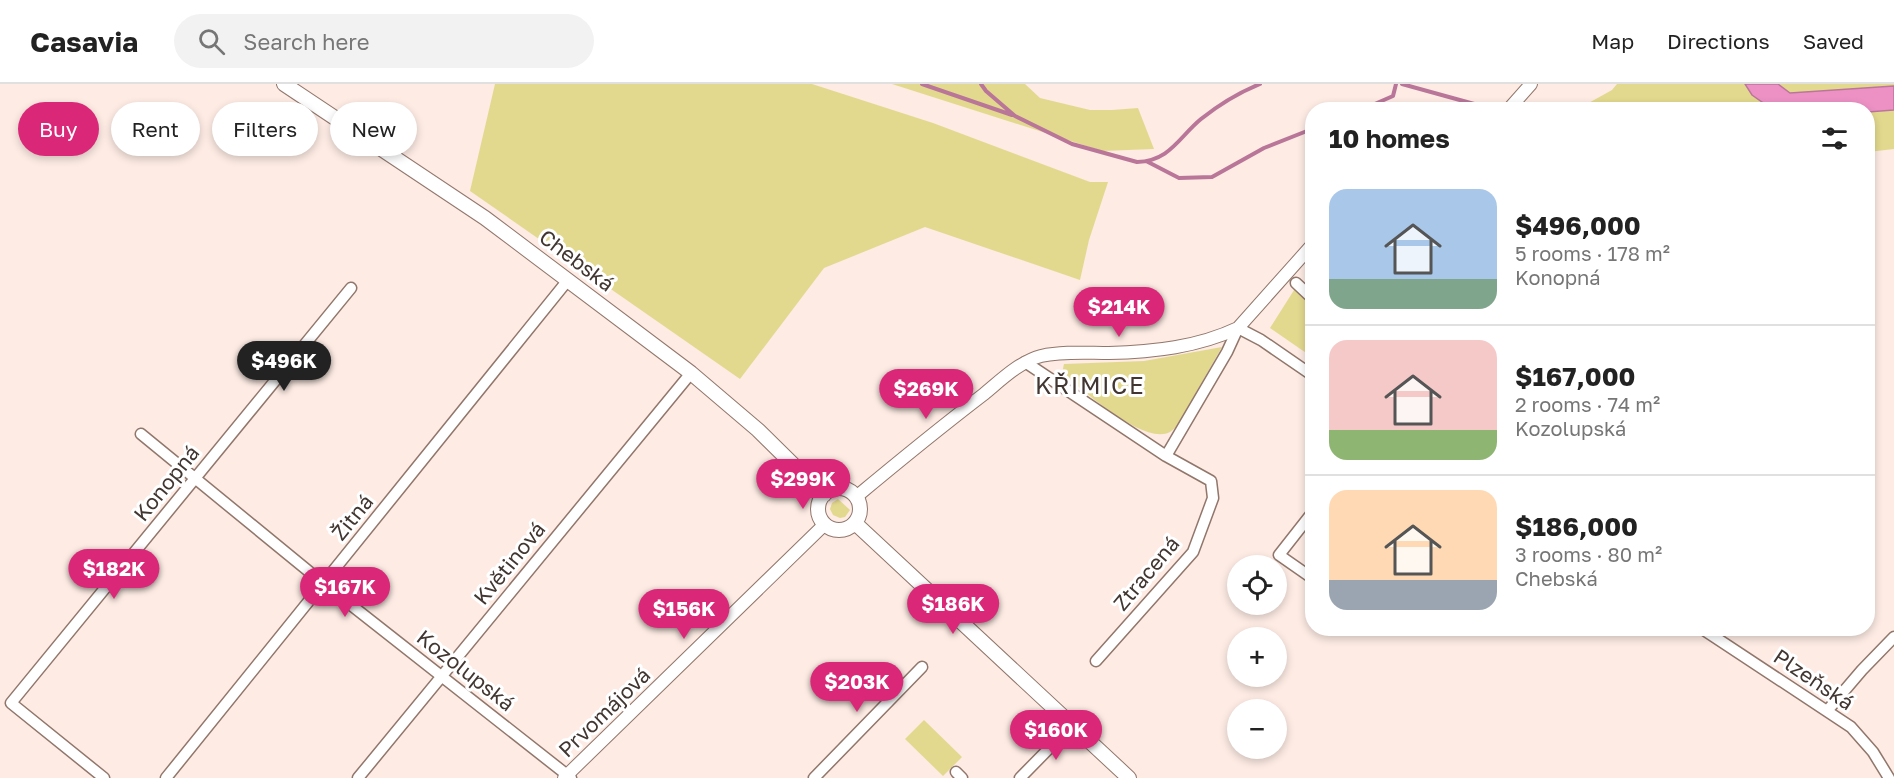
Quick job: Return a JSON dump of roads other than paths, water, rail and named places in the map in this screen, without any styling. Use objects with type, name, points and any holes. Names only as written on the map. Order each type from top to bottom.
[{"type":"main road","name":"Chebská","points":[[284,84],[485,218],[691,373],[758,430],[824,495]]},
{"type":"main road","points":[[840,488],[852,492],[856,497],[860,510],[855,523],[843,530],[830,528],[825,524],[819,513],[820,500],[824,495],[840,488]]},
{"type":"main road","points":[[855,523],[1129,778]]},
{"type":"street","points":[[1515,102],[1529,86]]},
{"type":"street","points":[[1021,365],[1166,456],[1238,328],[1305,253]]},
{"type":"street","name":"Žitná","points":[[166,778],[568,280]]},
{"type":"street","points":[[1296,283],[1305,291]]},
{"type":"street","name":"Konopná","points":[[104,778],[11,703],[351,288]]},
{"type":"street","points":[[856,497],[1021,365],[1042,356],[1054,354],[1122,353],[1180,347],[1238,328]]},
{"type":"street","points":[[1238,328],[1261,340],[1305,370]]},
{"type":"street","name":"Květinová","points":[[358,778],[691,373]]},
{"type":"street","name":"Kozolupská","points":[[141,434],[323,583],[568,777]]},
{"type":"street","name":"Ztracená","points":[[1096,661],[1193,552],[1213,498],[1211,482],[1166,456]]},
{"type":"street","points":[[1305,522],[1279,555],[1305,573]]},
{"type":"street","name":"Prvomájová","points":[[568,777],[825,524]]},
{"type":"street","name":"Plzeňská","points":[[1713,636],[1851,728],[1873,752],[1890,778]]},
{"type":"street","points":[[1827,711],[1894,637]]},
{"type":"street","points":[[814,778],[922,667]]},
{"type":"street","points":[[1020,778],[1073,724]]},
{"type":"waterway","points":[[922,84],[1012,115]]},
{"type":"waterway","points":[[981,84],[1015,116],[1072,144],[1137,162],[1148,161],[1166,153],[1208,114],[1237,95],[1260,84]]},
{"type":"waterway","points":[[1379,102],[1393,96],[1396,84]]},
{"type":"waterway","points":[[1402,84],[1467,102]]},
{"type":"waterway","points":[[1148,162],[1179,178],[1212,177],[1264,148],[1305,132]]},
{"type":"district","name":"KŘIMICE","points":[[1090,384]]}]
